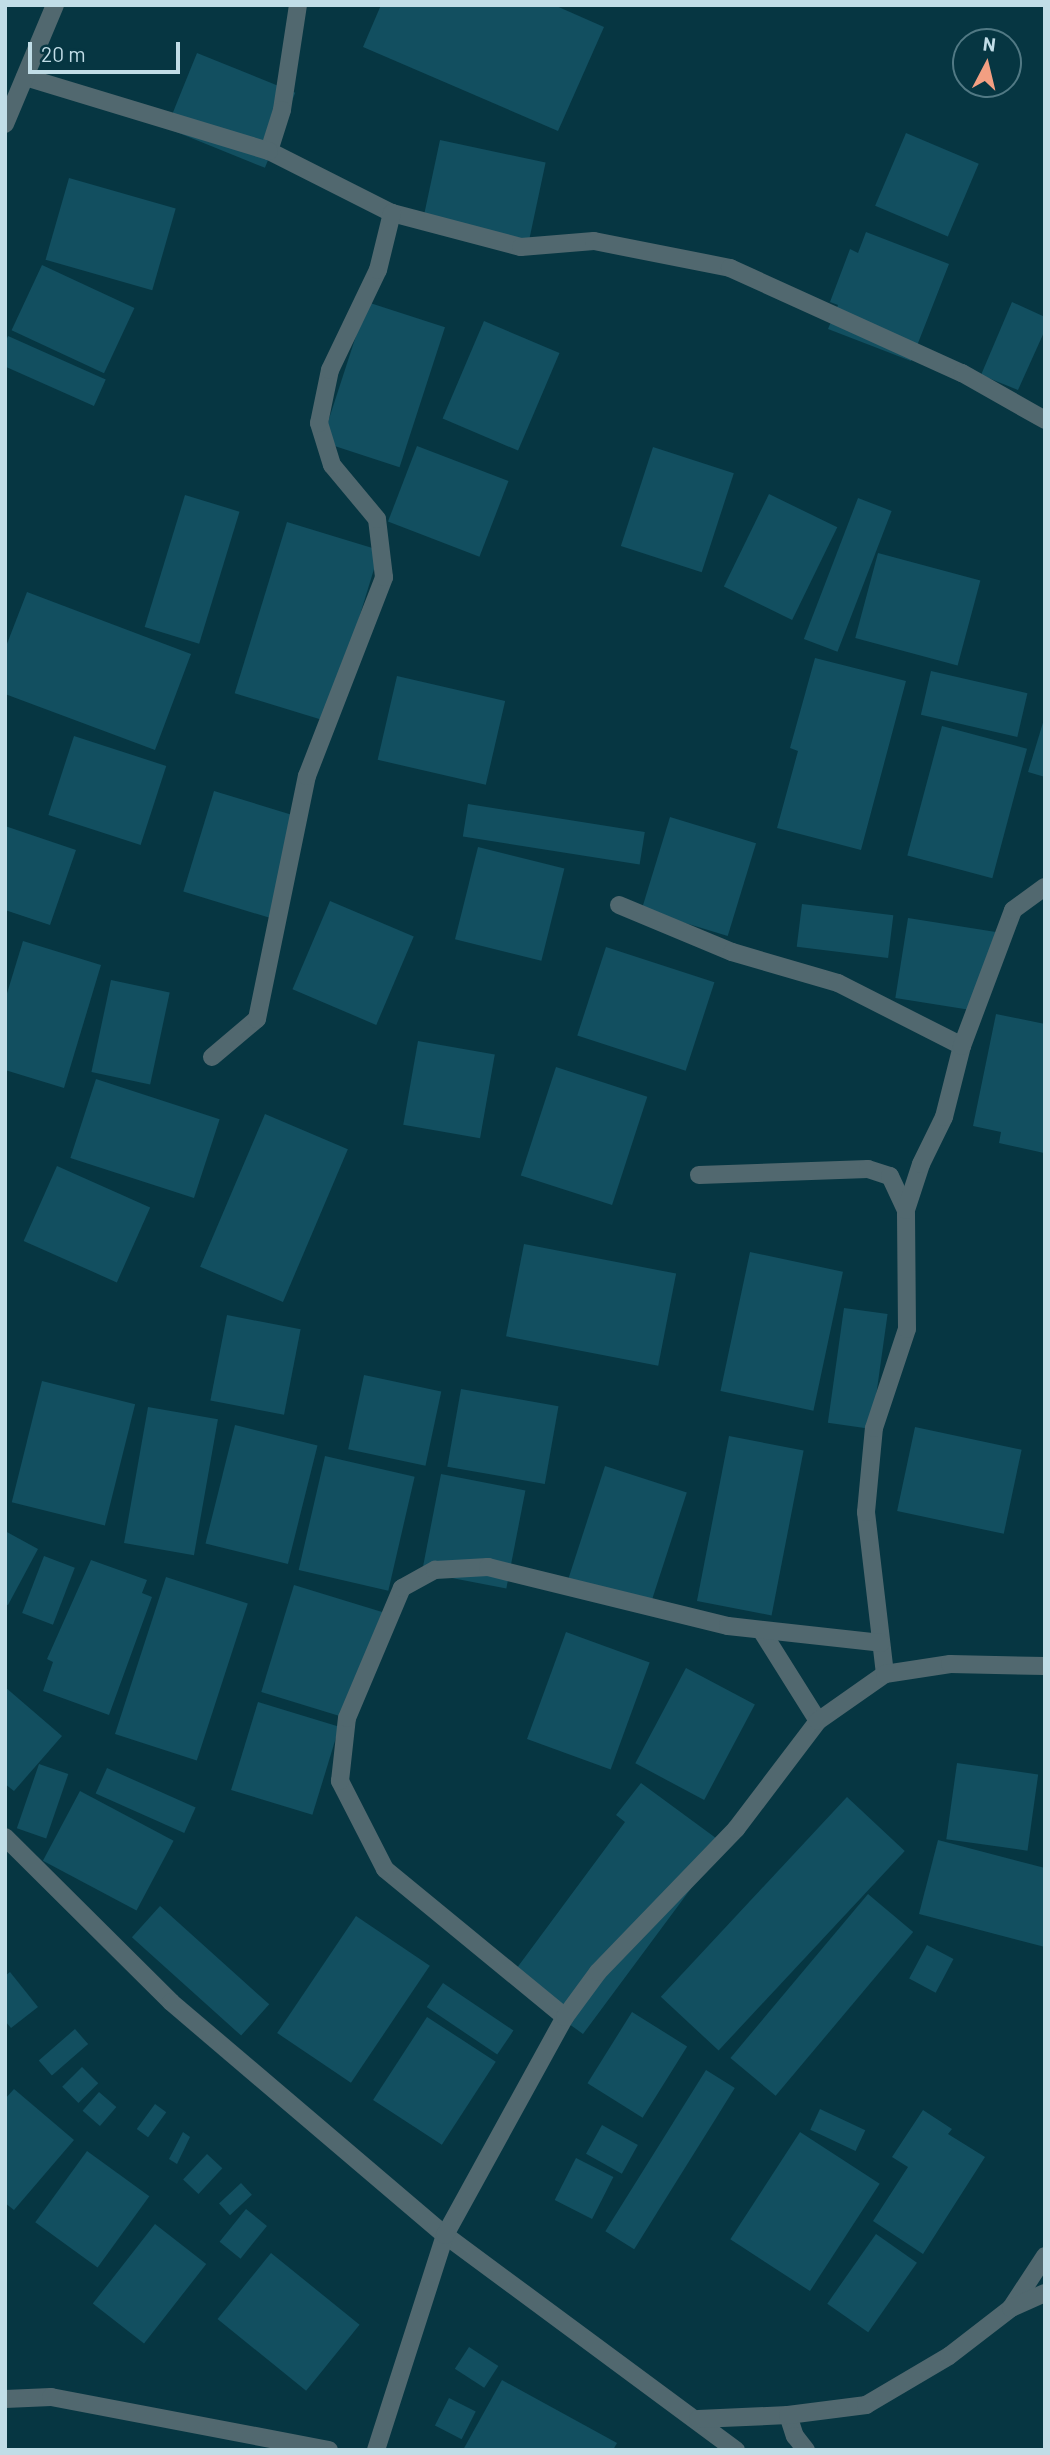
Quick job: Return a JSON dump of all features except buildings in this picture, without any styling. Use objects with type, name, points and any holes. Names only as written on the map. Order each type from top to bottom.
[{"type":"street","points":[[5,124],[55,5]]},
{"type":"street","points":[[269,151],[282,110],[298,5]]},
{"type":"street","points":[[25,77],[269,151],[392,214],[521,247],[594,241],[730,268],[962,373],[1045,420]]},
{"type":"street","points":[[212,1057],[257,1019],[307,776],[384,577],[377,519],[332,465],[319,423],[330,370],[378,270],[392,214]]},
{"type":"street","points":[[885,1674],[866,1512],[874,1428],[907,1329],[906,1209],[921,1164],[944,1117],[962,1046],[1013,910],[1045,887]]},
{"type":"street","points":[[619,905],[732,952],[838,983],[962,1046]]},
{"type":"street","points":[[699,1175],[868,1168],[890,1176],[906,1209]]},
{"type":"street","points":[[565,2017],[385,1869],[340,1781],[347,1718],[402,1588],[435,1570],[488,1567],[728,1626],[881,1643]]},
{"type":"street","points":[[761,1630],[818,1721]]},
{"type":"street","points":[[376,2450],[445,2235],[565,2017],[598,1972],[736,1829],[818,1721],[885,1674],[950,1664],[1045,1666]]},
{"type":"street","points":[[5,1837],[172,2002],[445,2235],[698,2419],[736,2450]]},
{"type":"street","points":[[1011,2308],[1045,2256]]},
{"type":"street","points":[[698,2419],[788,2415],[866,2405],[949,2356],[1011,2308],[1045,2293]]},
{"type":"street","points":[[5,2399],[51,2397],[329,2450]]},
{"type":"street","points":[[788,2415],[795,2436],[806,2450]]}]
